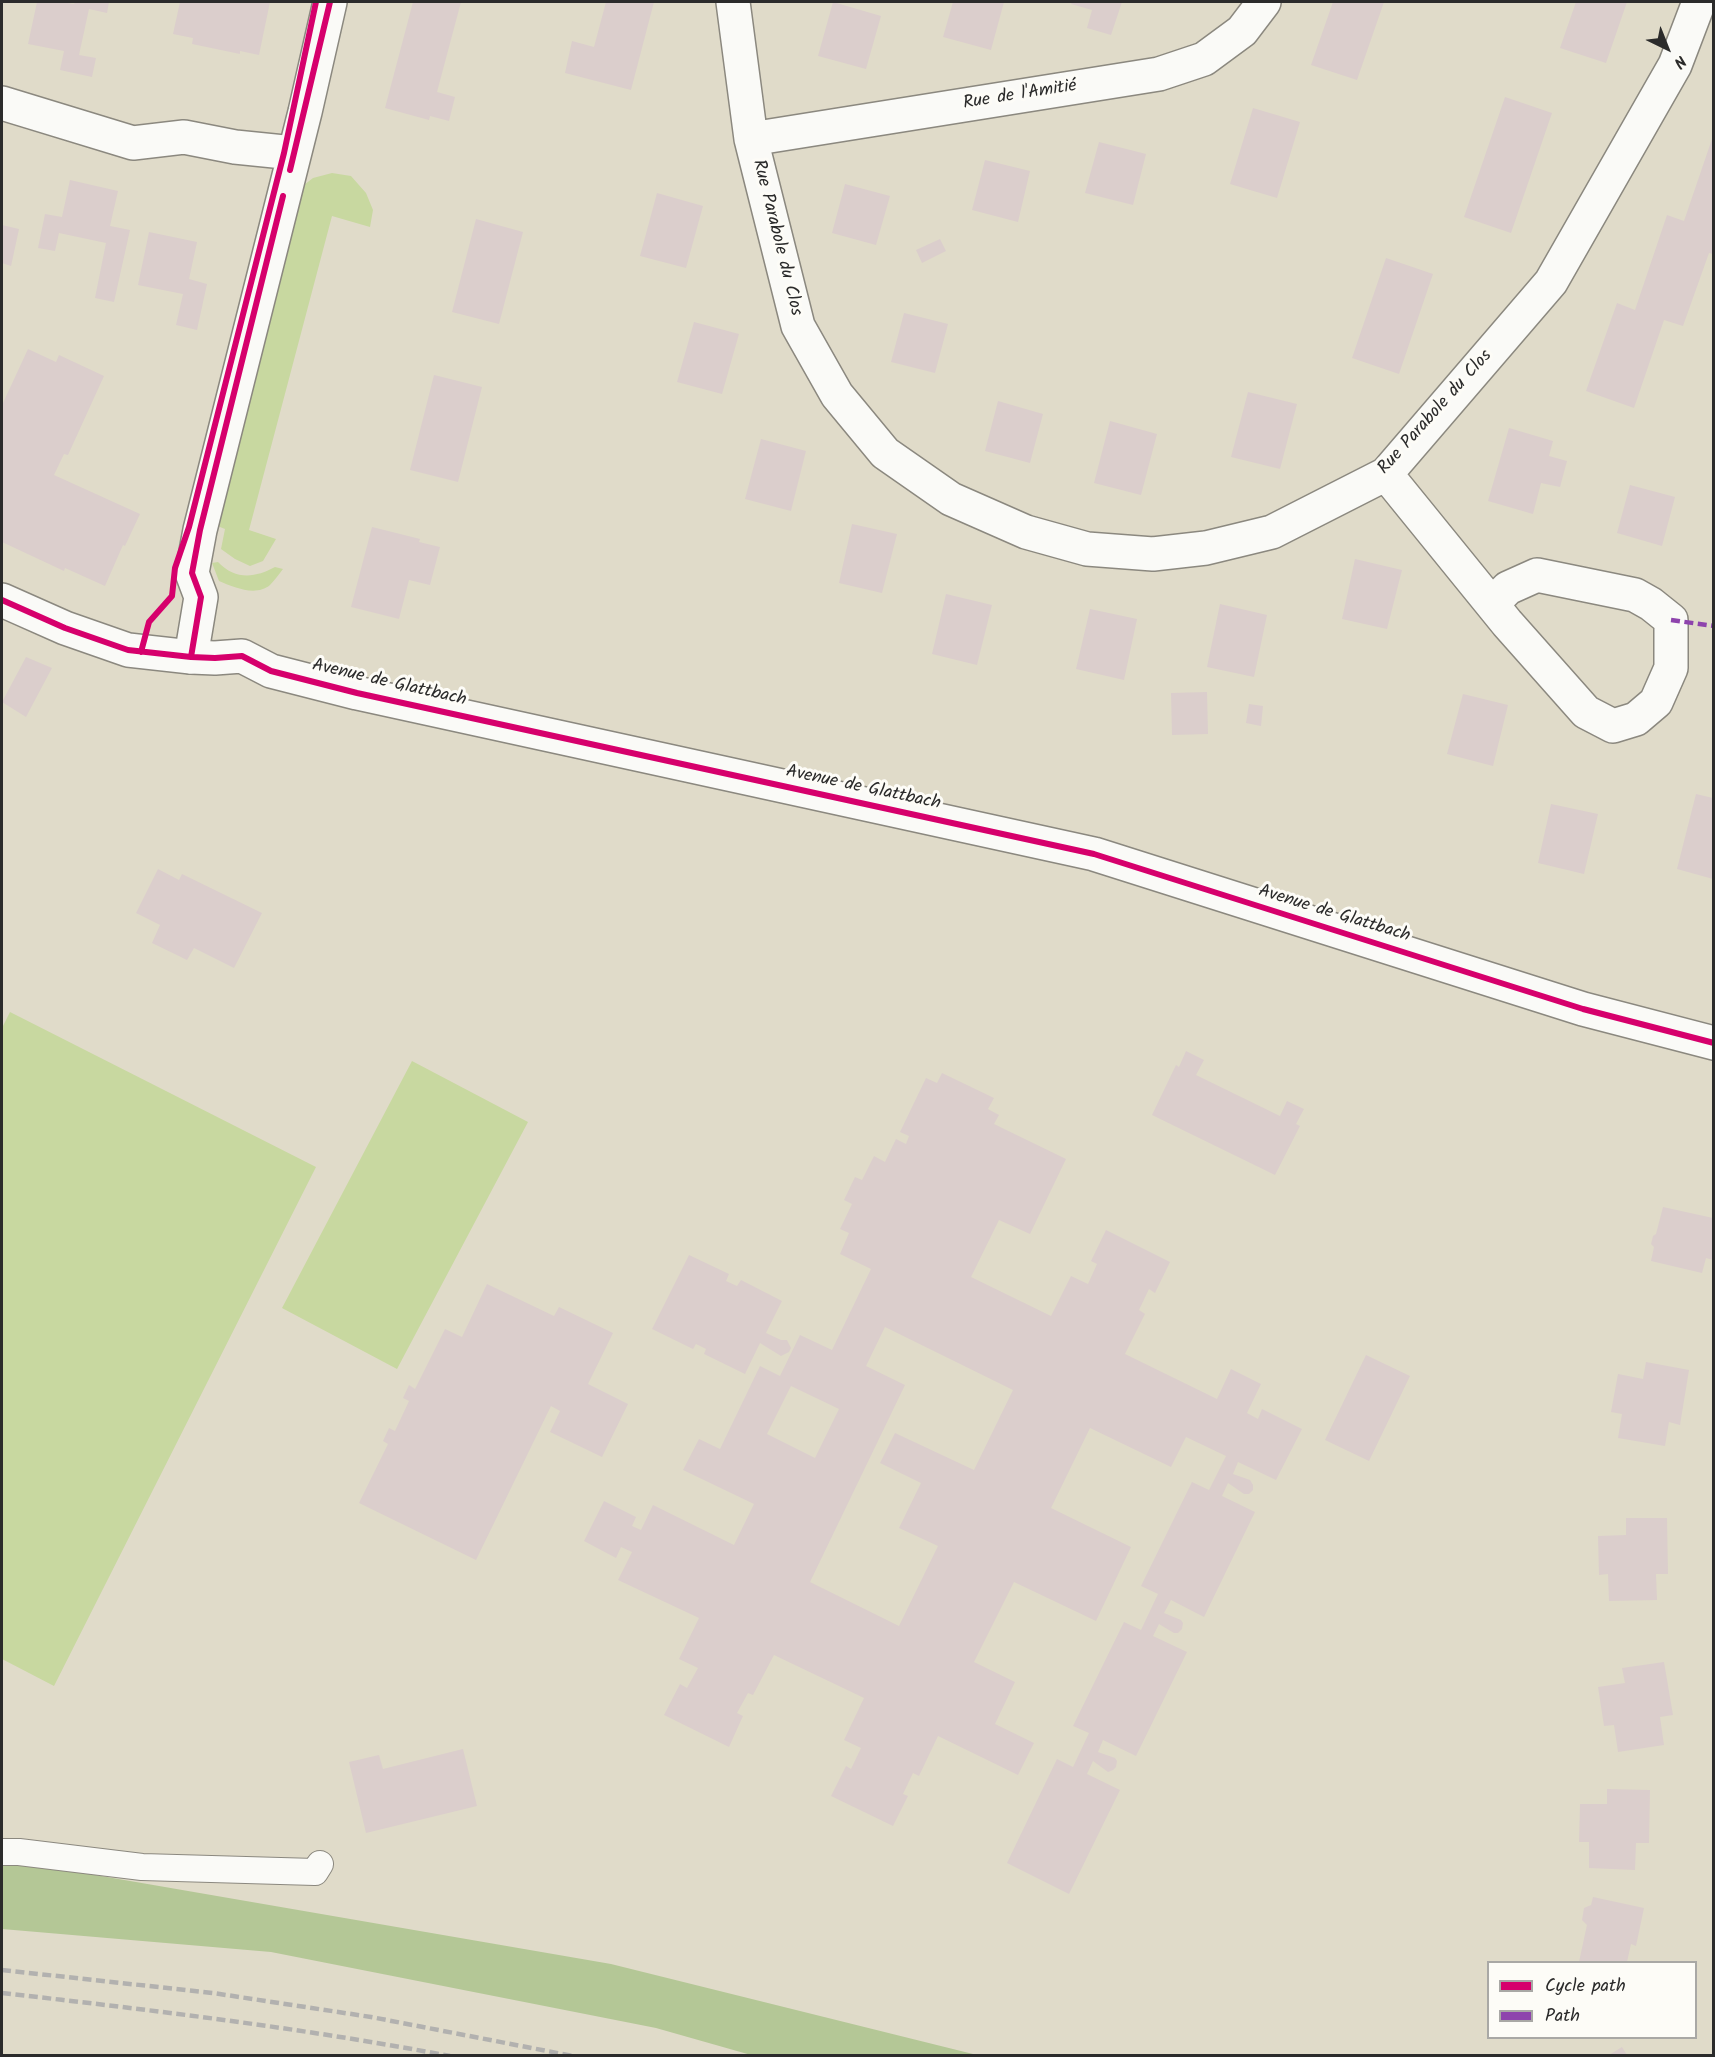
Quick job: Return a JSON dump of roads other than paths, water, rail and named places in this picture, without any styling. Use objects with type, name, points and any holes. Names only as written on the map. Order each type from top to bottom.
[{"type":"street","points":[[191,657],[201,597],[192,573],[200,530],[330,2]]},
{"type":"street","name":"Rue Parabole du Clos","points":[[733,2],[751,139],[798,326],[837,395],[885,453],[951,500],[1026,532],[1087,549],[1152,554],[1206,548],[1272,532],[1386,474],[1551,282],[1675,65],[1699,2]]},
{"type":"street","name":"Rue de l'Amitié","points":[[751,139],[1159,74],[1204,59],[1242,31],[1264,2]]},
{"type":"street","points":[[2,103],[133,143],[184,137],[235,147],[294,153]]},
{"type":"street","points":[[1386,474],[1506,623],[1586,712],[1612,726],[1636,719],[1656,702],[1671,668],[1671,620],[1651,604],[1635,595],[1537,575],[1508,588],[1492,604]]},
{"type":"street","name":"Avenue de Glattbach","points":[[2,600],[65,628],[128,650],[191,657],[242,656],[271,671],[357,693],[1094,854],[1583,1009],[1713,1043]]},
{"type":"lane","points":[[2,1852],[19,1852],[142,1867],[315,1872],[320,1864]]},
{"type":"railway","points":[[2,1970],[213,1993],[371,2017],[573,2056]]},
{"type":"railway","points":[[2,1993],[283,2028],[450,2056]]}]
